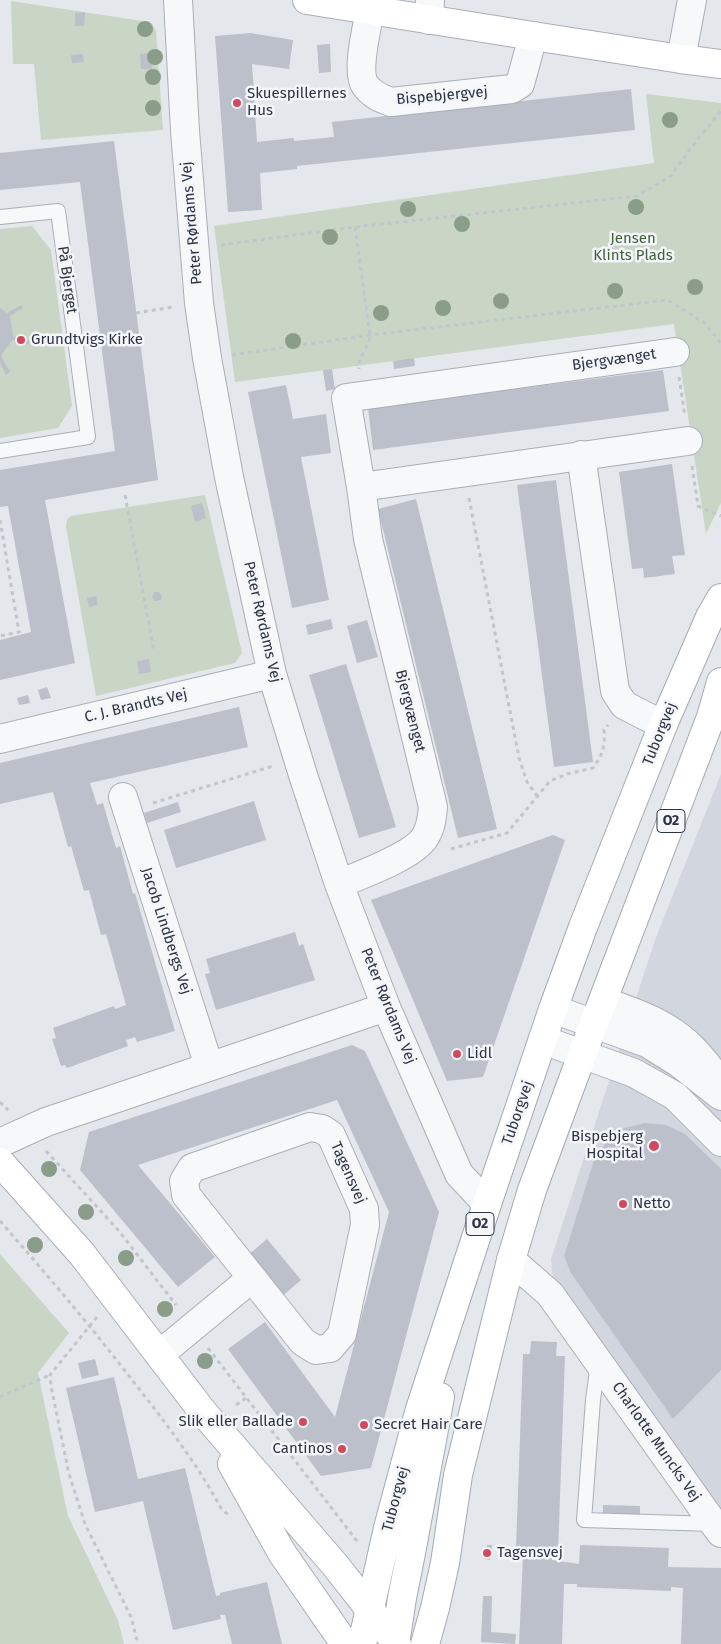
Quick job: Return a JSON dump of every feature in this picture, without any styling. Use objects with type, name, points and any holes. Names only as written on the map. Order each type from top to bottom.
[{"type":"main road","points":[[307,0],[370,10],[429,10],[533,36],[721,64]]},
{"type":"main road","name":"Tuborgvej","points":[[362,1644],[388,1528],[420,1409],[553,1010],[583,927],[663,725],[710,617],[721,598]]},
{"type":"main road","name":"O2","points":[[425,1644],[445,1563],[458,1475],[511,1260],[532,1190],[711,717],[721,682]]},
{"type":"main road","points":[[0,1162],[82,1254],[203,1412],[335,1565],[396,1643]]},
{"type":"main road","points":[[396,1643],[402,1598],[458,1292]]},
{"type":"main road","points":[[203,1412],[282,1553],[346,1644]]},
{"type":"street","name":"Peter Rørdams Vej","points":[[178,0],[185,131],[199,303],[229,477],[272,674],[339,884],[386,1007],[459,1174],[487,1204]]},
{"type":"street","points":[[681,59],[692,0]]},
{"type":"street","name":"Bispebjergvej","points":[[370,10],[361,69],[364,84],[376,96],[390,102],[512,90],[520,84],[533,36]]},
{"type":"street","name":"Bjergvænget","points":[[424,839],[430,826],[433,807],[368,539],[346,398],[675,352]]},
{"type":"street","points":[[361,487],[688,441]]},
{"type":"street","points":[[581,455],[615,691],[624,705],[663,725]]},
{"type":"street","name":"C. J. Brandts Vej","points":[[0,739],[272,674]]},
{"type":"street","name":"Jacob Lindbergs Vej","points":[[125,804],[208,1066]]},
{"type":"street","points":[[339,884],[407,853],[424,839]]},
{"type":"street","points":[[0,1143],[46,1122],[386,1007]]},
{"type":"street","points":[[553,1010],[598,1012],[653,1020],[675,1033],[692,1048],[717,1078],[721,1089]]},
{"type":"street","points":[[598,1012],[679,1063],[721,1096]]},
{"type":"street","points":[[544,1040],[634,1073],[675,1096],[721,1142]]},
{"type":"street","name":"Tagensvej","points":[[310,1127],[322,1129],[331,1135],[364,1209],[366,1225],[342,1334],[330,1348],[316,1350],[304,1342],[252,1278],[186,1195],[184,1181],[192,1168],[310,1127]]},
{"type":"street","name":"Charlotte Muncks Vej","points":[[511,1260],[550,1294],[599,1360],[717,1528]]},
{"type":"street","points":[[160,1354],[252,1278]]},
{"type":"lane","name":"På Bjerget","points":[[0,216],[58,212],[88,437],[0,451]]},
{"type":"lane","name":"Charlotte Muncks Vej","points":[[599,1360],[593,1400],[584,1520],[717,1528]]},
{"type":"path","points":[[194,249],[355,226],[637,196],[671,176],[686,154],[721,111]]},
{"type":"path","points":[[355,226],[370,335],[370,344],[359,361],[362,395]]},
{"type":"path","points":[[207,358],[370,335],[667,300],[706,323],[721,344]]},
{"type":"path","points":[[136,313],[199,303]]},
{"type":"path","points":[[464,472],[519,758],[527,782],[536,796]]},
{"type":"path","points":[[125,495],[154,652]]},
{"type":"path","points":[[0,520],[19,632],[0,636]]},
{"type":"path","points":[[424,839],[451,849],[507,834],[550,781],[567,774],[593,768],[602,755],[605,740],[604,730],[624,705]]},
{"type":"path","points":[[125,804],[298,758]]},
{"type":"path","points":[[0,1221],[89,1326],[187,1452],[222,1510],[230,1515]]},
{"type":"path","points":[[0,1397],[50,1375],[114,1295]]},
{"type":"path","points":[[50,1375],[69,1474],[85,1524],[107,1566],[130,1618],[138,1644]]},
{"type":"path","points":[[236,1404],[246,1398]]},
{"type":"shaded area","name":"Bispebjerg Hospital","points":[[721,774],[721,1511],[553,1282],[551,1259],[655,940]]},
{"type":"green space","points":[[11,1],[152,24],[156,31],[163,130],[41,140],[34,64],[13,64]]},
{"type":"green space","name":"Jensen Klints Plads","points":[[646,94],[721,103],[721,503],[706,534],[674,324],[235,382],[214,226],[654,163]]},
{"type":"green space","points":[[32,226],[51,250],[72,406],[58,428],[0,438],[0,229]]},
{"type":"green space","points":[[205,495],[242,653],[235,663],[96,696],[66,527],[67,519],[71,516]]},
{"type":"green space","points":[[0,1254],[69,1333],[38,1373],[68,1516],[118,1620],[124,1644],[0,1644]]},
{"type":"building","points":[[85,12],[84,26],[75,26],[75,13]]},
{"type":"building","points":[[250,33],[293,40],[289,69],[252,64],[257,142],[294,138],[294,141],[334,137],[332,122],[631,89],[635,130],[297,166],[297,169],[260,173],[262,210],[228,212],[215,36]]},
{"type":"building","points":[[330,44],[331,72],[319,73],[317,45]]},
{"type":"building","points":[[151,53],[152,69],[141,69],[140,54]]},
{"type":"building","points":[[83,54],[84,62],[72,63],[71,55]]},
{"type":"building","points":[[114,141],[158,480],[45,500],[75,663],[0,680],[0,640],[31,632],[8,506],[0,507],[0,470],[115,451],[80,182],[0,190],[0,153]]},
{"type":"building","name":"Grundtvigs Kirke","points":[[21,305],[23,308],[10,316],[13,336],[30,341],[28,345],[12,340],[1,356],[10,372],[6,375],[0,362],[0,308],[7,313]]},
{"type":"building","points":[[414,358],[415,366],[394,369],[393,361]]},
{"type":"building","points":[[332,369],[335,389],[326,391],[323,370]]},
{"type":"building","points":[[663,370],[669,411],[373,450],[368,408]]},
{"type":"building","points":[[286,385],[293,419],[326,414],[331,453],[301,457],[329,600],[292,608],[248,392]]},
{"type":"building","points":[[672,464],[685,555],[672,556],[675,574],[644,578],[643,568],[632,569],[619,472]]},
{"type":"building","points":[[556,480],[593,762],[554,767],[517,485]]},
{"type":"building","points":[[416,499],[497,829],[458,838],[378,509]]},
{"type":"building","points":[[202,503],[206,518],[195,522],[191,506]]},
{"type":"building","points":[[154,592],[159,592],[162,596],[161,600],[155,601],[152,597]]},
{"type":"building","points":[[96,596],[98,605],[89,607],[87,598]]},
{"type":"building","points":[[331,619],[333,629],[308,635],[306,625]]},
{"type":"building","points":[[367,620],[378,657],[357,663],[347,626]]},
{"type":"building","points":[[149,659],[151,672],[139,674],[137,661]]},
{"type":"building","points":[[346,664],[396,827],[359,838],[309,675]]},
{"type":"building","points":[[47,687],[51,698],[41,700],[38,690]]},
{"type":"building","points":[[28,695],[30,703],[19,705],[17,698]]},
{"type":"building","points":[[239,707],[248,747],[90,783],[97,805],[103,803],[116,848],[120,846],[175,1031],[137,1042],[135,1037],[126,1040],[128,1046],[67,1068],[65,1065],[61,1066],[52,1039],[56,1038],[53,1028],[114,1006],[115,1009],[126,1005],[106,934],[101,935],[89,890],[84,891],[71,846],[68,847],[53,792],[0,804],[0,763]]},
{"type":"building","points":[[254,801],[266,840],[176,868],[164,830]]},
{"type":"building","points":[[178,802],[181,812],[147,823],[144,813]]},
{"type":"building","points":[[553,835],[565,840],[483,1077],[447,1081],[371,900]]},
{"type":"building","points":[[295,932],[299,946],[303,944],[315,980],[216,1010],[205,974],[210,973],[206,959]]},
{"type":"building","points":[[352,1045],[365,1051],[439,1212],[371,1468],[321,1476],[228,1349],[265,1322],[335,1417],[389,1212],[337,1100],[138,1165],[215,1257],[178,1287],[80,1170],[89,1132]]},
{"type":"building","points":[[645,1123],[666,1125],[685,1134],[721,1169],[721,1370],[673,1419],[571,1273],[564,1256],[595,1157],[608,1140],[625,1128]]},
{"type":"building","points":[[267,1239],[301,1280],[280,1298],[246,1257]]},
{"type":"building","points":[[531,1341],[557,1342],[556,1356],[565,1356],[558,1553],[552,1553],[552,1560],[579,1564],[580,1545],[669,1548],[668,1567],[721,1568],[721,1644],[681,1644],[683,1588],[671,1587],[671,1591],[577,1587],[577,1584],[564,1584],[562,1644],[519,1644],[523,1557],[527,1557],[528,1548],[516,1548],[523,1354],[530,1354]]},
{"type":"building","points":[[95,1359],[99,1375],[82,1379],[78,1363]]},
{"type":"building","points":[[114,1377],[138,1479],[185,1468],[216,1596],[220,1595],[220,1593],[267,1582],[282,1644],[232,1644],[225,1615],[220,1615],[221,1619],[173,1630],[143,1501],[95,1512],[66,1388]]},
{"type":"building","points":[[603,1505],[640,1506],[640,1515],[603,1514]]},
{"type":"building","points":[[487,1545],[492,1545],[490,1560],[484,1559]]},
{"type":"building","points":[[483,1596],[492,1596],[491,1632],[516,1634],[515,1644],[481,1642]]},
{"type":"place","name":"Skuespillernes Hus","points":[[237,103]]},
{"type":"place","name":"Grundtvigs Kirke","points":[[21,340]]},
{"type":"place","name":"Lidl","points":[[457,1054]]},
{"type":"place","name":"Bispebjerg Hospital","points":[[654,1146]]},
{"type":"place","name":"Netto","points":[[623,1204]]},
{"type":"place","name":"Slik eller Ballade","points":[[303,1422]]},
{"type":"place","name":"Secret Hair Care","points":[[364,1425]]},
{"type":"place","name":"Cantinos","points":[[342,1449]]},
{"type":"place","name":"Tagensvej","points":[[487,1553]]}]
